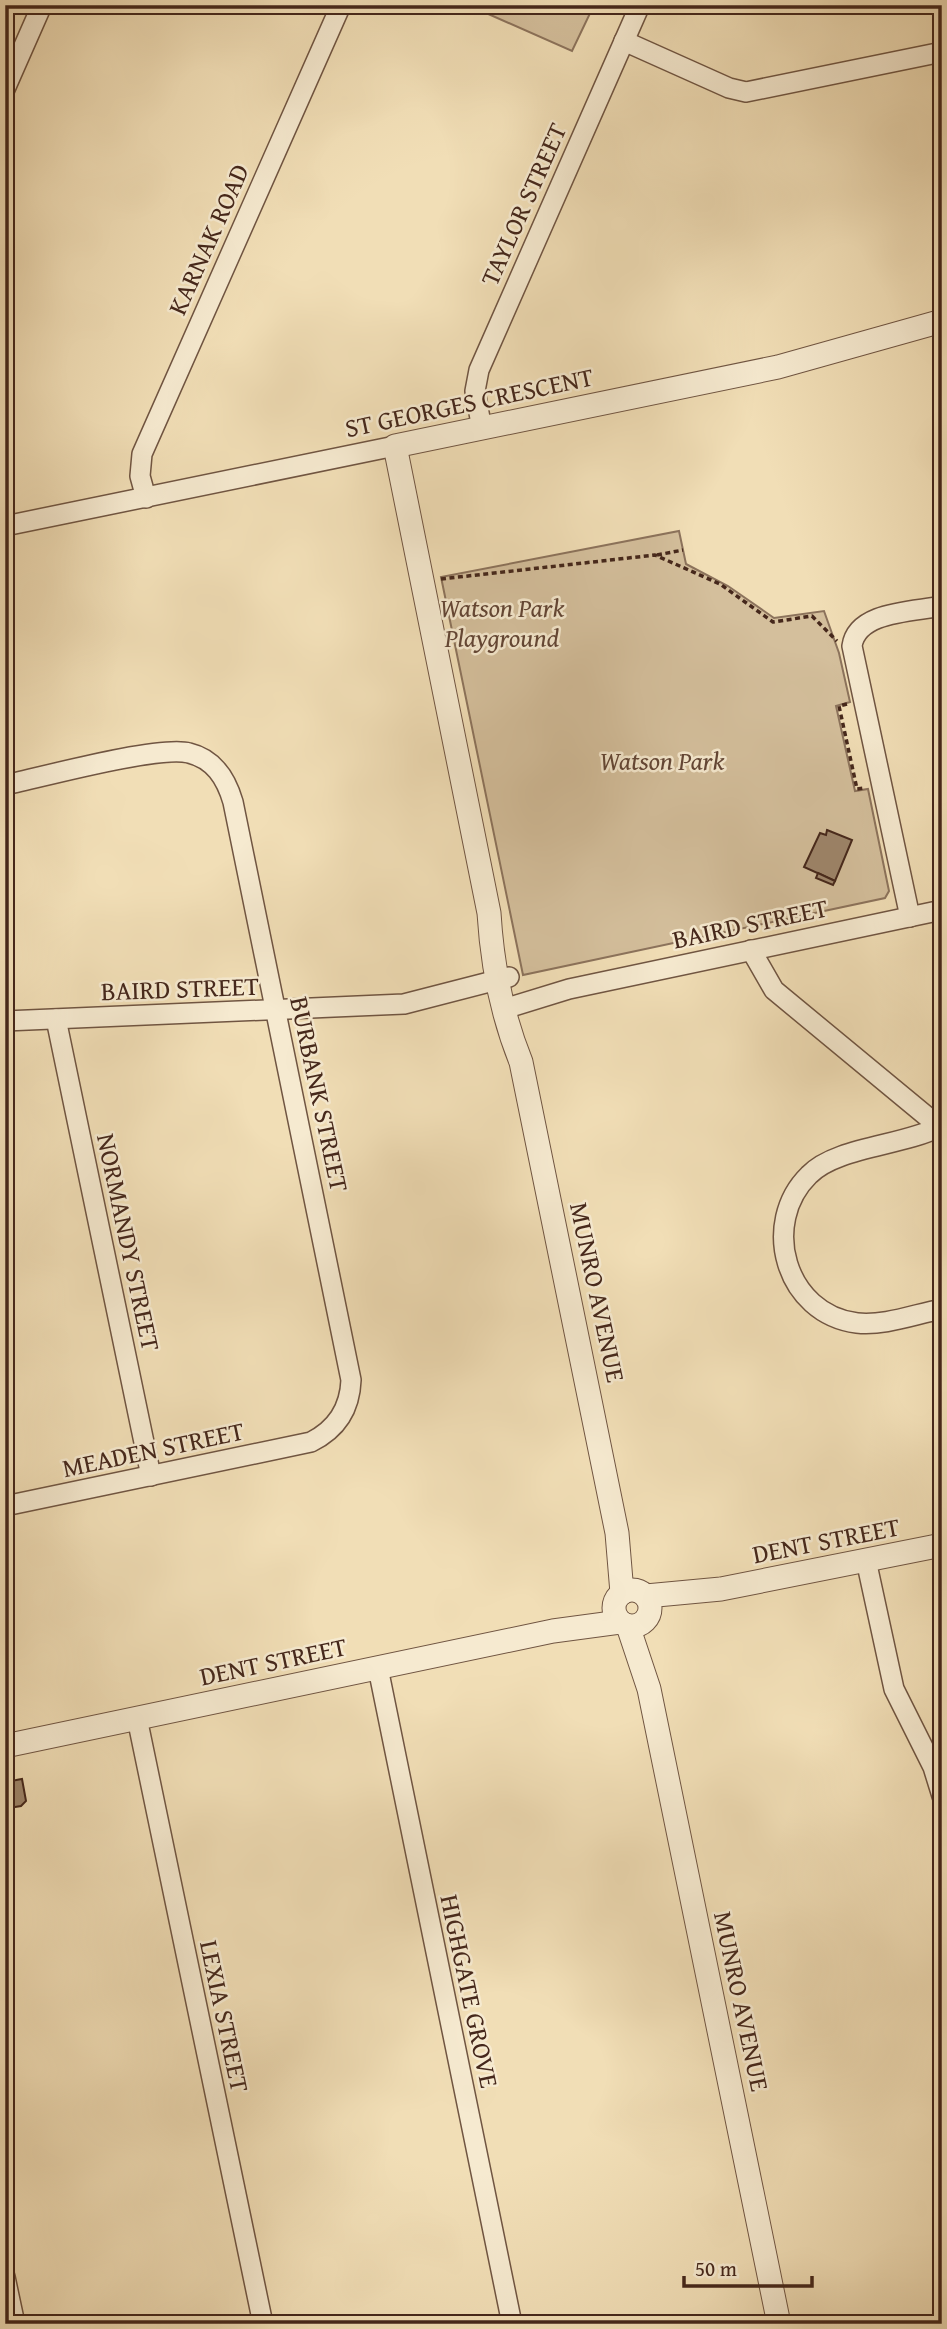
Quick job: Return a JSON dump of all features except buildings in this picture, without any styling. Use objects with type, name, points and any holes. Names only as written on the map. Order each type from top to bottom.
[{"type":"street","points":[[5,89],[42,5]]},
{"type":"street","name":"KARNAK ROAD","points":[[146,498],[140,476],[142,454],[341,5]]},
{"type":"street","name":"TAYLOR STREET","points":[[482,429],[475,391],[479,370],[640,5]]},
{"type":"street","points":[[624,41],[729,89],[746,92],[942,52]]},
{"type":"street","name":"ST GEORGES CRESCENT","points":[[5,526],[788,365],[942,321]]},
{"type":"street","name":"MUNRO AVENUE","points":[[395,446],[779,2324]]},
{"type":"street","points":[[909,917],[852,657],[855,632],[876,620],[942,606]]},
{"type":"street","name":"BURBANK STREET","points":[[5,785],[175,751],[197,755],[218,769],[229,788],[351,1380],[351,1393],[341,1417],[330,1430],[312,1441]]},
{"type":"street","name":"BAIRD STREET","points":[[5,1021],[387,1006],[440,997],[569,989],[942,910]]},
{"type":"street","points":[[772,945],[776,976],[789,1000]]},
{"type":"street","points":[[751,950],[774,990],[940,1128],[913,1139],[845,1155],[821,1165],[793,1196],[783,1237],[789,1270],[801,1290],[820,1307],[845,1320],[870,1323],[942,1308]]},
{"type":"street","name":"NORMANDY STREET","points":[[56,1019],[151,1476]]},
{"type":"street","name":"MEADEN STREET","points":[[5,1506],[312,1441]]},
{"type":"street","name":"DENT STREET","points":[[5,1746],[552,1631],[721,1589],[942,1545]]},
{"type":"street","points":[[866,1560],[894,1689],[933,1766],[942,1796]]},
{"type":"street","name":"HIGHGATE GROVE","points":[[378,1668],[512,2324]]},
{"type":"street","name":"LEXIA STREET","points":[[137,1718],[263,2324]]},
{"type":"street","points":[[5,2277],[15,2324]]},
{"type":"path","points":[[439,579],[683,550]]},
{"type":"path","points":[[654,555],[720,584],[773,622],[812,616],[839,642]]},
{"type":"path","points":[[853,703],[839,706],[857,789],[880,785]]},
{"type":"green space","points":[[468,5],[594,5],[572,51]]},
{"type":"green space","name":"Watson Park","points":[[679,531],[686,564],[728,586],[774,618],[824,611],[839,653],[850,702],[836,706],[855,791],[868,789],[889,891],[885,898],[523,975],[441,577]]},
{"type":"park label","name":"Watson Park Playground","points":[[502,622]]}]
